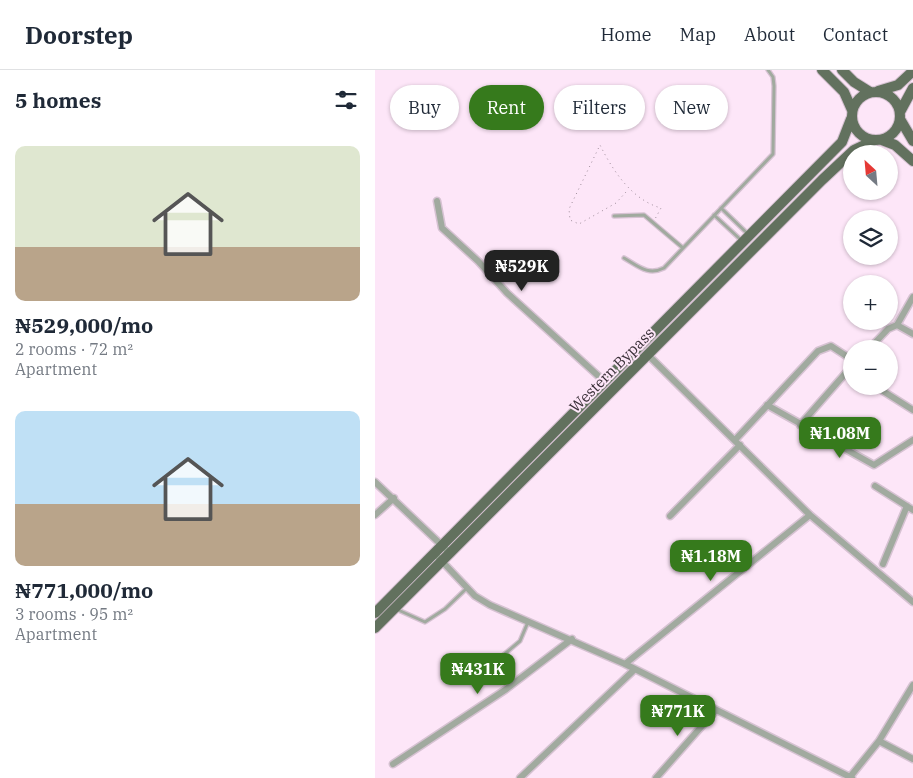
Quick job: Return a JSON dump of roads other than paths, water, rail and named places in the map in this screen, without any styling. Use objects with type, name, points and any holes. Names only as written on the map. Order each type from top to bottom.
[{"type":"main road","points":[[821,70],[844,92],[859,134],[895,145],[913,161]]},
{"type":"main road","points":[[842,70],[854,82],[874,92],[893,98],[913,141]]},
{"type":"main road","points":[[851,114],[862,96],[898,85],[913,71]]},
{"type":"main road","points":[[878,140],[894,132],[913,88]]},
{"type":"main road","name":"Western Bypass","points":[[375,628],[443,562],[447,550],[605,382],[842,142],[851,114]]},
{"type":"main road","name":"Western Bypass","points":[[375,613],[435,554],[447,550],[648,355],[822,180],[854,150],[878,140]]},
{"type":"street","points":[[437,201],[442,228],[478,261],[507,293],[605,382]]},
{"type":"street","points":[[898,323],[913,297]]},
{"type":"street","points":[[898,326],[913,334]]},
{"type":"street","points":[[878,340],[888,330]]},
{"type":"street","points":[[670,516],[737,443],[767,405],[823,348],[831,346],[843,354]]},
{"type":"street","points":[[648,355],[810,516],[913,602]]},
{"type":"street","points":[[800,425],[843,378]]},
{"type":"street","points":[[889,395],[913,410]]},
{"type":"street","points":[[767,405],[874,465],[913,440]]},
{"type":"street","points":[[375,482],[447,550]]},
{"type":"street","points":[[875,486],[910,508],[883,564]]},
{"type":"street","points":[[375,515],[394,498]]},
{"type":"street","points":[[625,664],[810,516]]},
{"type":"street","points":[[435,554],[475,596],[490,605],[573,639],[851,777],[879,741],[913,685]]},
{"type":"street","points":[[393,764],[505,690],[573,639]]},
{"type":"street","points":[[520,778],[634,670]]},
{"type":"street","points":[[656,778],[717,710]]},
{"type":"street","points":[[879,741],[913,760]]},
{"type":"lane","points":[[624,258],[648,272],[653,272],[668,264],[773,154],[774,86],[769,70]]},
{"type":"lane","points":[[721,208],[746,239]]},
{"type":"lane","points":[[615,216],[638,214],[654,222],[683,248]]},
{"type":"lane","points":[[715,215],[746,239]]},
{"type":"lane","points":[[395,609],[425,622],[445,609],[467,588]]},
{"type":"lane","points":[[488,668],[519,640],[528,621]]}]
